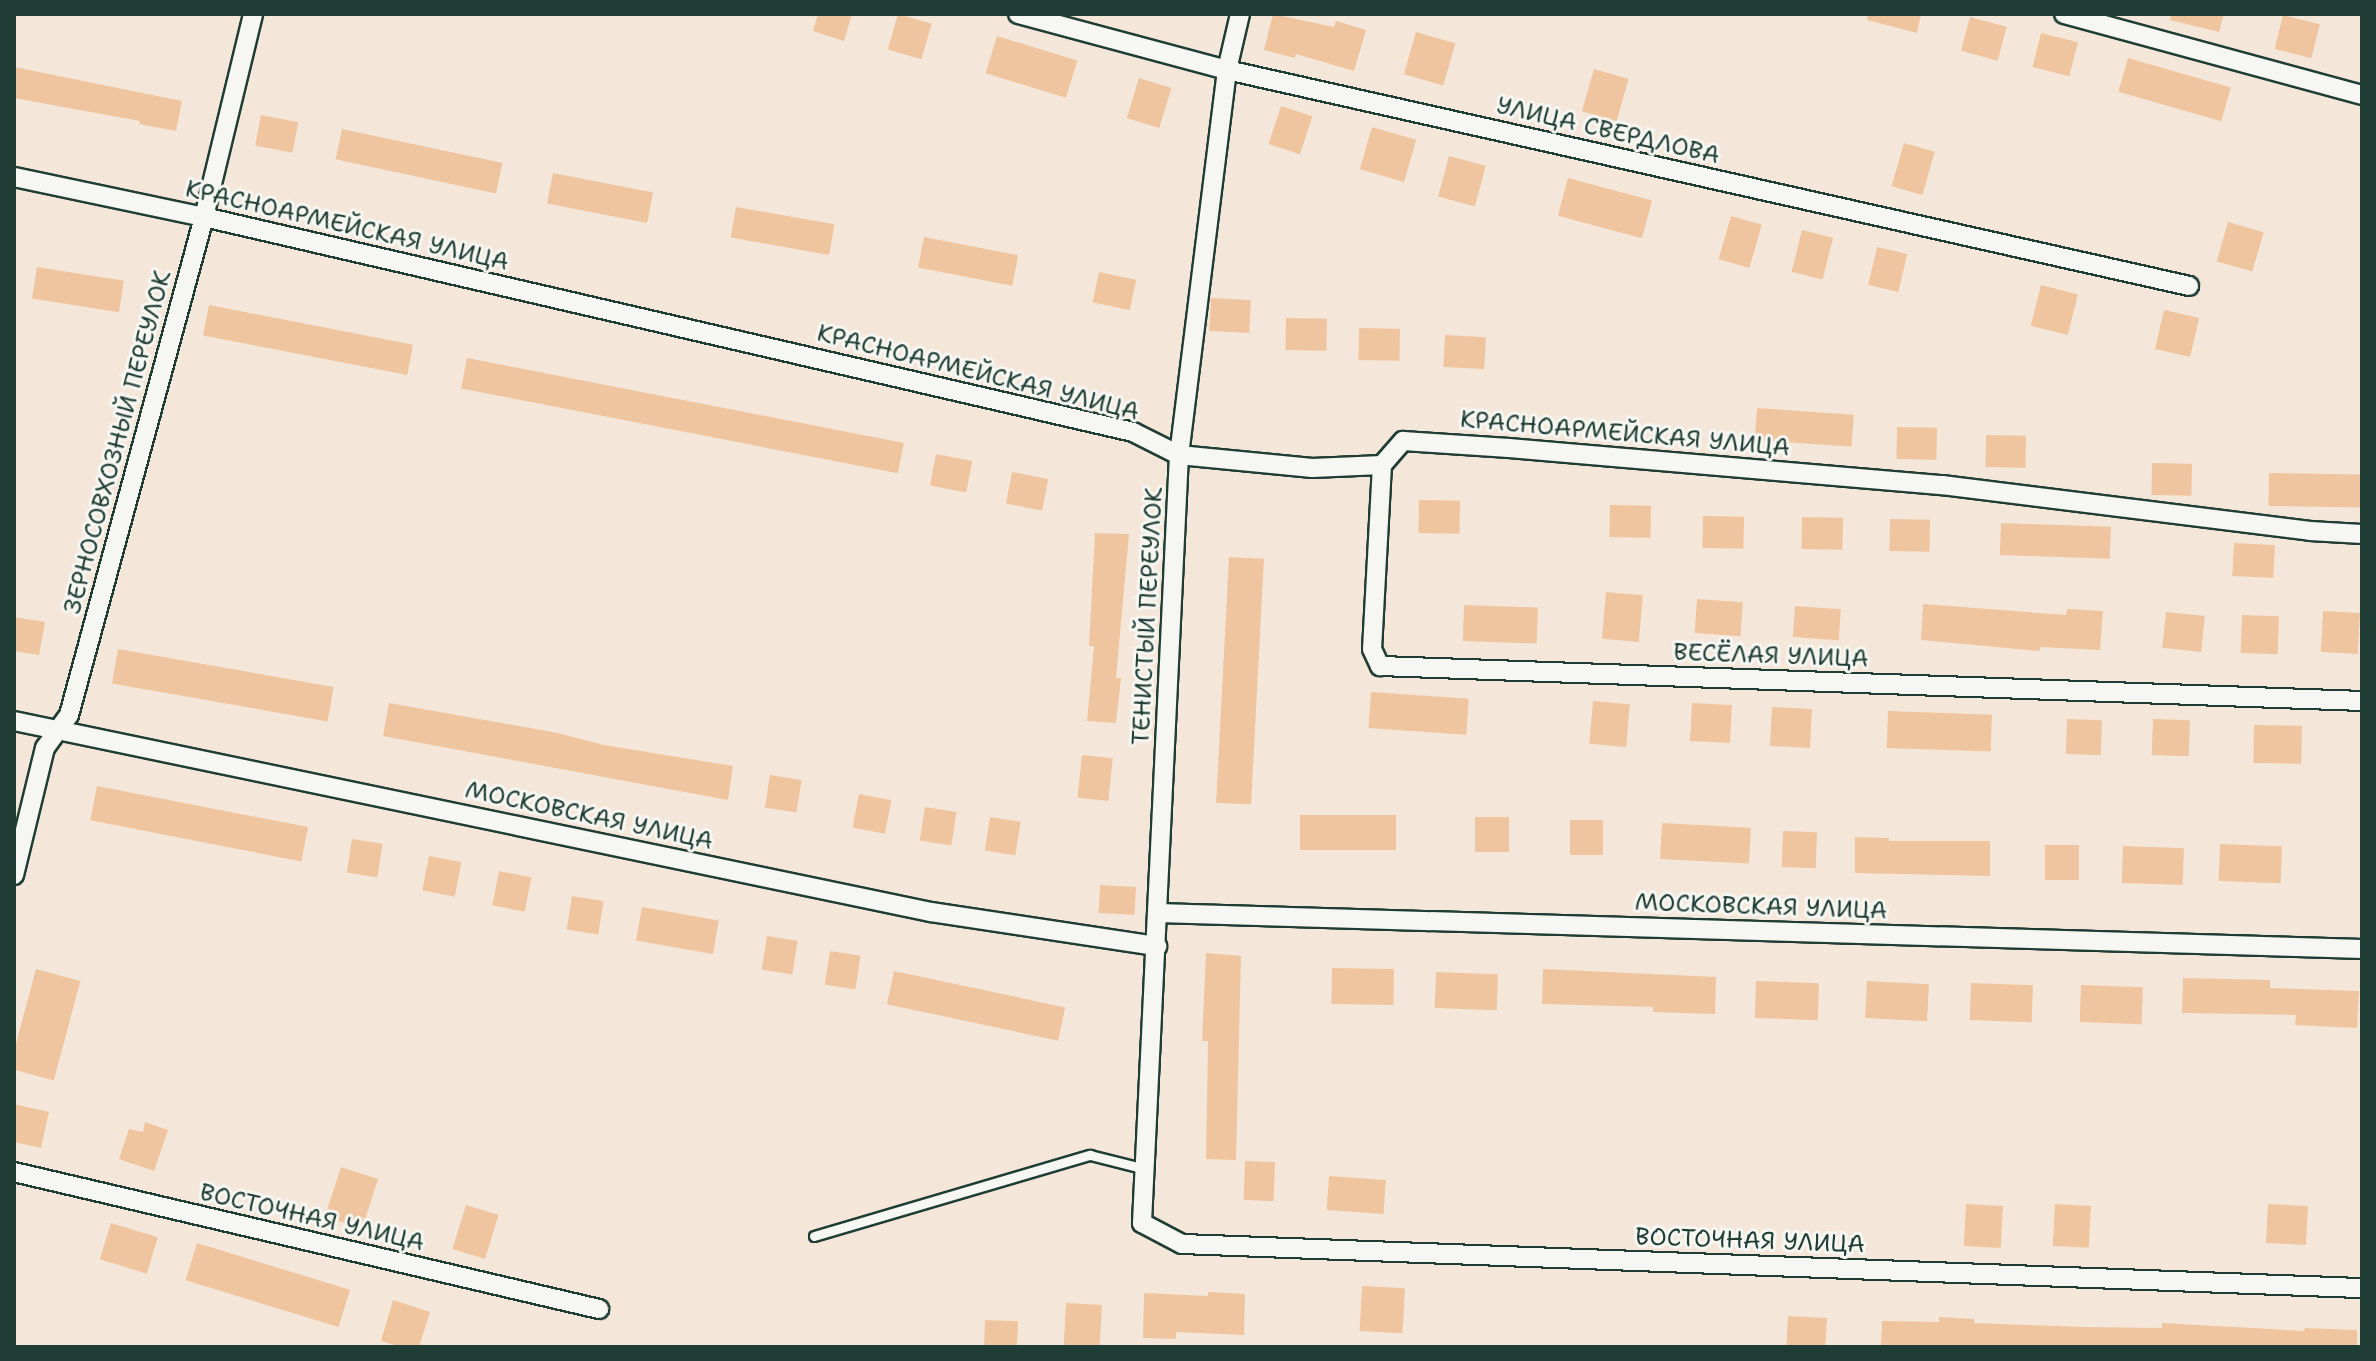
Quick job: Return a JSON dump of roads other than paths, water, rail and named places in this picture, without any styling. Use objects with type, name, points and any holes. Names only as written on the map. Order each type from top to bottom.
[{"type":"street","name":"ЗЕРНОСОВХОЗНЫЙ ПЕРЕУЛОК","points":[[14,875],[45,748],[69,715],[204,217],[253,14]]},
{"type":"street","name":"УЛИЦА СВЕРДЛОВА","points":[[1018,14],[1227,70],[2189,286]]},
{"type":"street","name":"ТЕНИСТЫЙ ПЕРЕУЛОК","points":[[1142,1223],[1179,455],[1227,70],[1240,14]]},
{"type":"street","points":[[2064,14],[2362,95]]},
{"type":"street","name":"КРАСНОАРМЕЙСКАЯ УЛИЦА","points":[[14,177],[204,217],[1133,432],[1179,455],[1312,468],[1382,465],[1403,441],[1509,448],[1942,485],[2310,531],[2362,534]]},
{"type":"street","name":"ВЕСЁЛАЯ УЛИЦА","points":[[1382,465],[1372,649],[1380,666],[2362,701]]},
{"type":"street","name":"МОСКОВСКАЯ УЛИЦА","points":[[14,721],[931,912],[1157,946]]},
{"type":"street","name":"МОСКОВСКАЯ УЛИЦА","points":[[1158,913],[2362,949]]},
{"type":"street","name":"ВОСТОЧНАЯ УЛИЦА","points":[[14,1172],[599,1309]]},
{"type":"street","name":"ВОСТОЧНАЯ УЛИЦА","points":[[1142,1223],[1182,1244],[2362,1288]]},
{"type":"lane","points":[[814,1236],[1090,1155],[1146,1169]]}]
